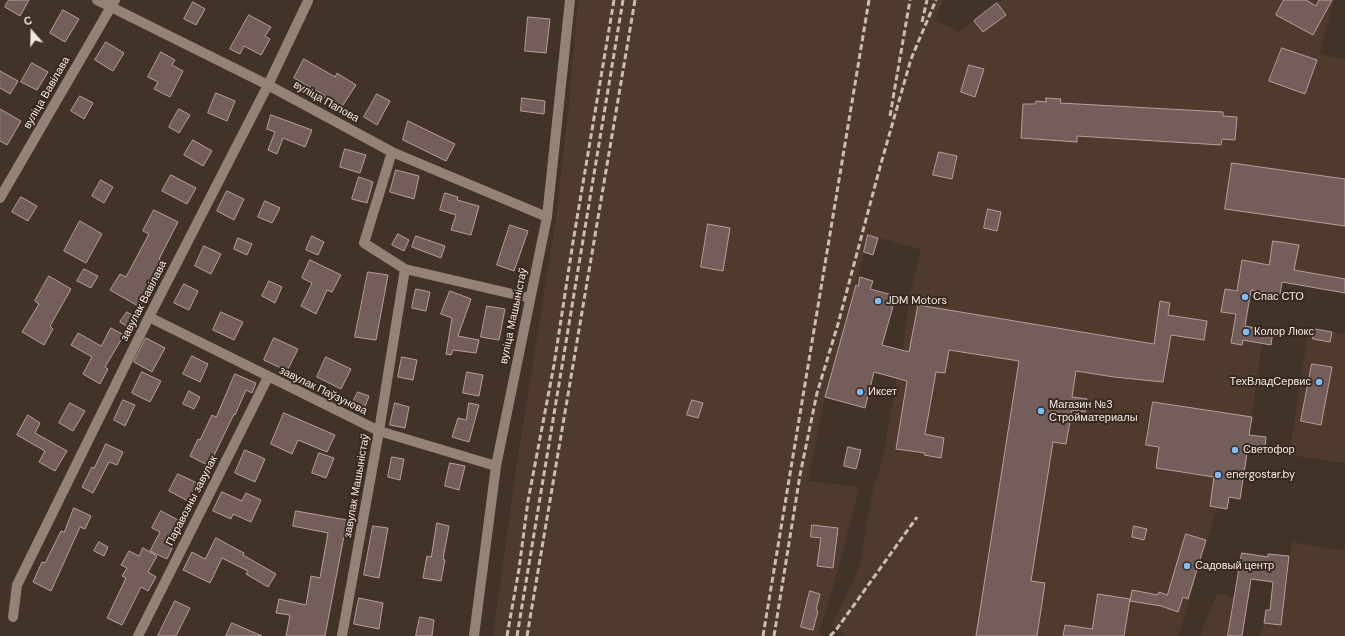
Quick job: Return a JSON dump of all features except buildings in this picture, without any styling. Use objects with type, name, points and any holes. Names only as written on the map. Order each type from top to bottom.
[{"type":"street","name":"вуліца Папова","points":[[97,0],[113,4],[268,84],[392,152],[547,217]]},
{"type":"street","name":"вуліца Машыністаў","points":[[474,636],[496,466],[547,217],[570,0]]},
{"type":"street","name":"завулак Вавілава","points":[[13,617],[17,586],[148,317],[268,84],[308,1]]},
{"type":"street","name":"вуліца Вавілава","points":[[0,198],[113,4]]},
{"type":"street","points":[[392,152],[364,243],[405,269],[530,298]]},
{"type":"street","name":"завулак Машыністаў","points":[[342,636],[405,269]]},
{"type":"street","name":"завулак Паўзунова","points":[[148,317],[378,431],[496,466]]},
{"type":"street","name":"Паравозны завулак","points":[[138,636],[268,377]]},
{"type":"shaded area","points":[[578,0],[943,0],[935,20],[959,32],[997,3],[1004,0],[1334,0],[1319,54],[1345,60],[1345,279],[1294,270],[1298,245],[1274,241],[1269,265],[1242,260],[1237,291],[1225,289],[1221,311],[1236,314],[1231,343],[1243,340],[1262,344],[1240,499],[1229,497],[1227,509],[1217,507],[1178,636],[845,636],[832,626],[860,565],[873,489],[882,462],[904,340],[911,291],[921,250],[869,235],[825,397],[808,481],[859,487],[837,574],[819,632],[824,636],[493,636],[517,462],[555,226],[569,104]]},
{"type":"shaded area","points":[[1309,328],[1345,334],[1345,463],[1289,455]]},
{"type":"shaded area","points":[[1292,542],[1345,551],[1345,636],[1260,636],[1264,623],[1281,625]]},
{"type":"shaded area","points":[[1242,553],[1255,555],[1242,636],[1200,636],[1217,593],[1234,598]]},
{"type":"railway","points":[[507,636],[519,569],[528,501],[554,365],[573,242],[614,0]]},
{"type":"railway","points":[[517,636],[623,0]]},
{"type":"railway","points":[[527,636],[635,0]]},
{"type":"railway","points":[[763,636],[869,0]]},
{"type":"railway","points":[[890,116],[910,0]]},
{"type":"railway","points":[[922,22],[927,0]]},
{"type":"railway","points":[[774,636],[800,475],[817,393],[838,324],[880,167],[911,59],[936,0]]},
{"type":"railway","points":[[830,636],[836,630],[917,517]]},
{"type":"place","name":"Спас СТО","points":[[1245,297]]},
{"type":"place","name":"JDM Motors","points":[[878,301]]},
{"type":"place","name":"Колор Люкс","points":[[1246,332]]},
{"type":"place","name":"ТехВладСервис","points":[[1319,382]]},
{"type":"place","name":"Иксет","points":[[860,392]]},
{"type":"place","name":"Магазин №3 Стройматериалы","points":[[1041,411]]},
{"type":"place","name":"Светофор","points":[[1235,450]]},
{"type":"place","name":"energostar.by","points":[[1218,475]]},
{"type":"place","name":"Садовый центр","points":[[1187,566]]}]
